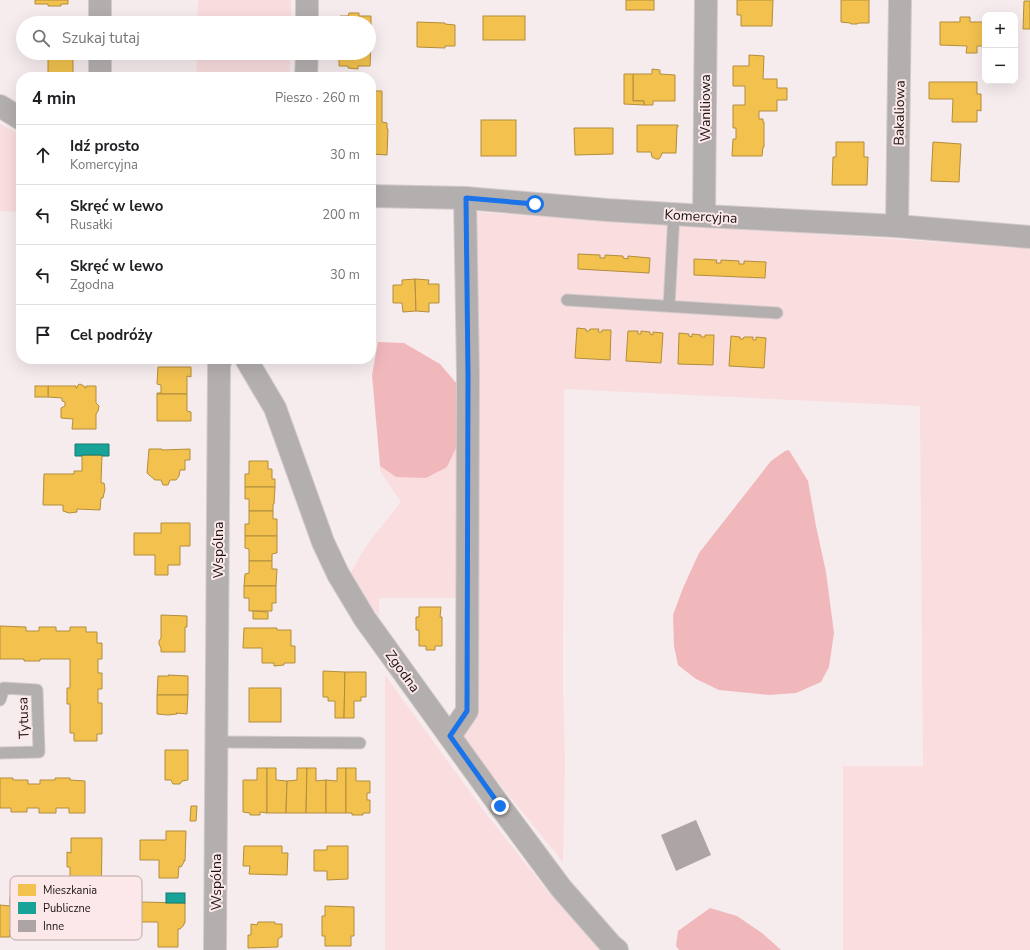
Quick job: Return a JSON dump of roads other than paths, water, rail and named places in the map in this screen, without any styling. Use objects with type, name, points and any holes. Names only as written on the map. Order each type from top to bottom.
[{"type":"street","points":[[100,0],[100,16]]},
{"type":"street","points":[[307,16],[308,0]]},
{"type":"street","name":"Waniliowa","points":[[704,216],[706,0]]},
{"type":"street","name":"Bakaliowa","points":[[897,226],[900,0]]},
{"type":"street","points":[[100,60],[100,72]]},
{"type":"street","points":[[306,72],[307,60]]},
{"type":"street","points":[[0,106],[16,115]]},
{"type":"street","name":"Komercyjna","points":[[376,196],[466,198],[607,210],[897,226],[1030,237]]},
{"type":"street","points":[[450,736],[467,711],[468,375],[466,198]]},
{"type":"street","name":"Wspólna","points":[[215,950],[219,373],[220,364]]},
{"type":"street","name":"Zgodna","points":[[249,364],[275,408],[323,542],[338,574],[365,619],[561,888],[617,950]]},
{"type":"lane","points":[[669,306],[674,214]]},
{"type":"lane","points":[[567,300],[777,313]]},
{"type":"lane","name":"Tytusa","points":[[0,700],[4,688],[37,690],[39,752],[0,753]]},
{"type":"lane","points":[[216,742],[360,743]]}]
